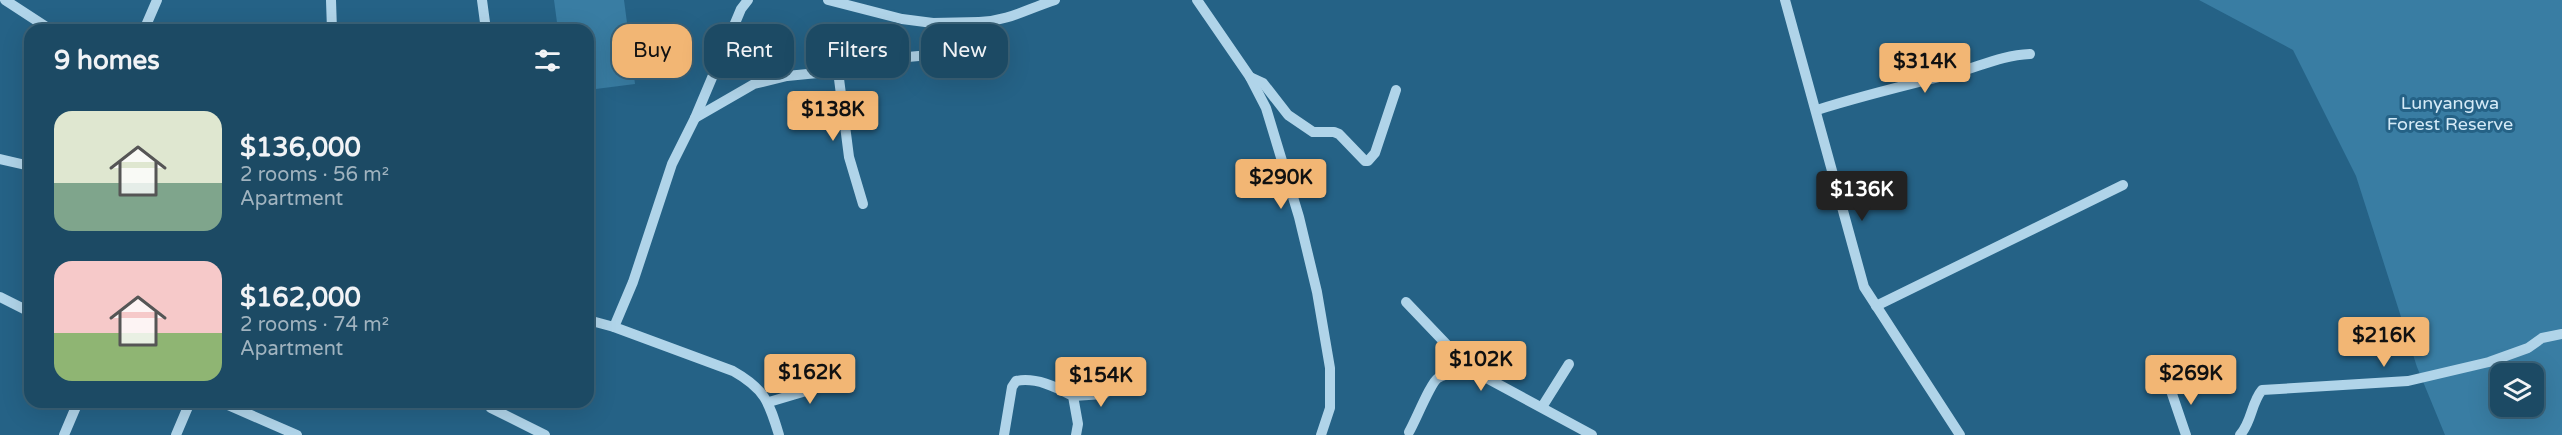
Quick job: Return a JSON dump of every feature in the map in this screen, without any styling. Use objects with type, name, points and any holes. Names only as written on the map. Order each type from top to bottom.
[{"type":"street","points":[[5,0],[42,24]]},
{"type":"street","points":[[147,24],[157,0]]},
{"type":"street","points":[[331,0],[332,24]]},
{"type":"street","points":[[482,0],[485,24]]},
{"type":"street","points":[[614,327],[633,282],[672,164],[695,117],[741,9],[748,0]]},
{"type":"street","points":[[828,0],[902,19],[933,23],[997,22],[1055,0]]},
{"type":"street","points":[[1197,0],[1250,76],[1266,108],[1299,217],[1317,292],[1332,386],[1330,408],[1321,435]]},
{"type":"street","points":[[1785,0],[1864,287],[1960,435]]},
{"type":"street","points":[[909,57],[941,54],[953,47],[979,22]]},
{"type":"street","points":[[1817,110],[2012,55],[2030,54]]},
{"type":"street","points":[[695,117],[754,84],[806,74]]},
{"type":"street","points":[[1250,76],[1263,83],[1288,115],[1313,132],[1339,134],[1365,161],[1368,161],[1375,153],[1396,90]]},
{"type":"street","points":[[839,78],[849,157],[863,204]]},
{"type":"street","points":[[0,159],[24,165]]},
{"type":"street","points":[[1876,306],[2123,185]]},
{"type":"street","points":[[0,297],[24,309]]},
{"type":"street","points":[[1406,302],[1470,369],[1592,435]]},
{"type":"street","points":[[594,322],[733,371],[745,378],[769,402],[779,435]]},
{"type":"street","points":[[2240,435],[2249,423],[2258,395],[2262,390],[2408,381],[2490,362],[2528,348],[2542,338],[2562,334]]},
{"type":"street","points":[[1542,407],[1569,364]]},
{"type":"street","points":[[1409,432],[1421,411],[1431,385],[1438,378],[1470,369]]},
{"type":"street","points":[[769,402],[843,380]]},
{"type":"street","points":[[1004,435],[1012,387],[1016,381],[1037,381],[1073,396],[1104,394],[1117,385]]},
{"type":"street","points":[[2168,382],[2186,435]]},
{"type":"street","points":[[1073,396],[1078,424],[1076,435]]},
{"type":"street","points":[[63,435],[75,408]]},
{"type":"street","points":[[176,435],[187,408]]},
{"type":"street","points":[[234,408],[289,434]]},
{"type":"street","points":[[491,408],[545,435]]},
{"type":"green space","points":[[554,0],[624,0],[627,24],[612,24],[612,78],[634,78],[635,84],[594,89],[594,24],[557,24]]},
{"type":"green space","name":"Lunyangwa Forest Reserve","points":[[2199,0],[2562,0],[2562,435],[2445,435],[2417,367],[2356,176],[2293,50]]}]
